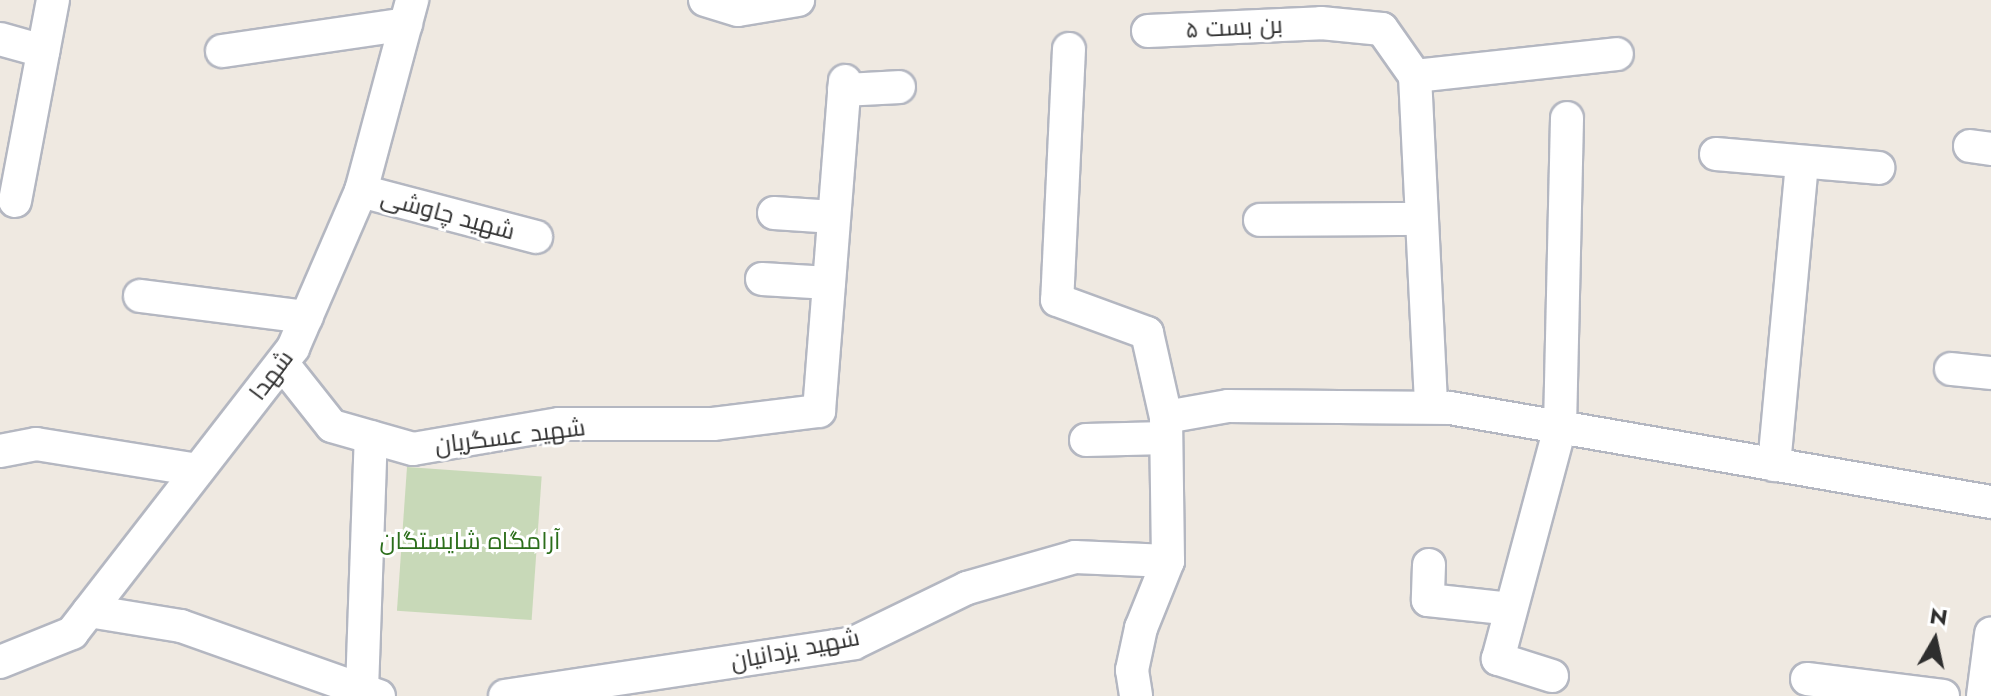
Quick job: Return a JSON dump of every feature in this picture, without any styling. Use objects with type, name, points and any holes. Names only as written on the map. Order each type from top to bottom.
[{"type":"street","points":[[15,201],[53,0]]},
{"type":"street","points":[[705,0],[738,10],[798,0]]},
{"type":"street","points":[[222,51],[409,12]]},
{"type":"street","name":"شهدا","points":[[0,662],[72,633],[282,363],[307,317],[361,191],[409,12]]},
{"type":"street","name":"بن بست ۵","points":[[1148,31],[1321,12],[1382,29],[1415,76]]},
{"type":"street","points":[[0,39],[43,51]]},
{"type":"street","points":[[1069,49],[1057,300],[1147,333],[1166,428],[1168,561],[1141,628],[1132,670],[1136,696]]},
{"type":"street","points":[[1431,407],[1415,76],[1617,54]]},
{"type":"street","points":[[762,279],[829,283],[844,85],[899,87]]},
{"type":"street","points":[[1552,676],[1498,659],[1560,427],[1567,118]]},
{"type":"street","points":[[1716,154],[1878,168]]},
{"type":"street","points":[[1774,465],[1802,162]]},
{"type":"street","name":"شهید چاوشی","points":[[361,191],[536,237]]},
{"type":"street","points":[[774,213],[834,217]]},
{"type":"street","points":[[1260,220],[1421,219]]},
{"type":"street","name":"شهید عسگریان","points":[[282,363],[332,426],[413,449],[559,424],[713,424],[819,411],[829,283]]},
{"type":"street","points":[[140,296],[307,317]]},
{"type":"street","points":[[1951,369],[1991,373]]},
{"type":"street","points":[[1086,440],[1166,428],[1228,406],[1431,407],[1991,502]]},
{"type":"street","points":[[89,611],[181,626],[330,687],[370,693],[371,437]]},
{"type":"street","points":[[0,451],[36,444],[198,470]]},
{"type":"street","name":"شهید یزدانیان","points":[[505,696],[854,643],[967,588],[1075,557],[1168,561]]},
{"type":"street","points":[[1429,565],[1428,600],[1511,609]]},
{"type":"street","points":[[1983,696],[1991,634]]},
{"type":"street","points":[[1807,679],[1943,696]]},
{"type":"green space","name":"آرامگاه شایستگان","points":[[407,467],[542,476],[532,620],[397,611]]}]
